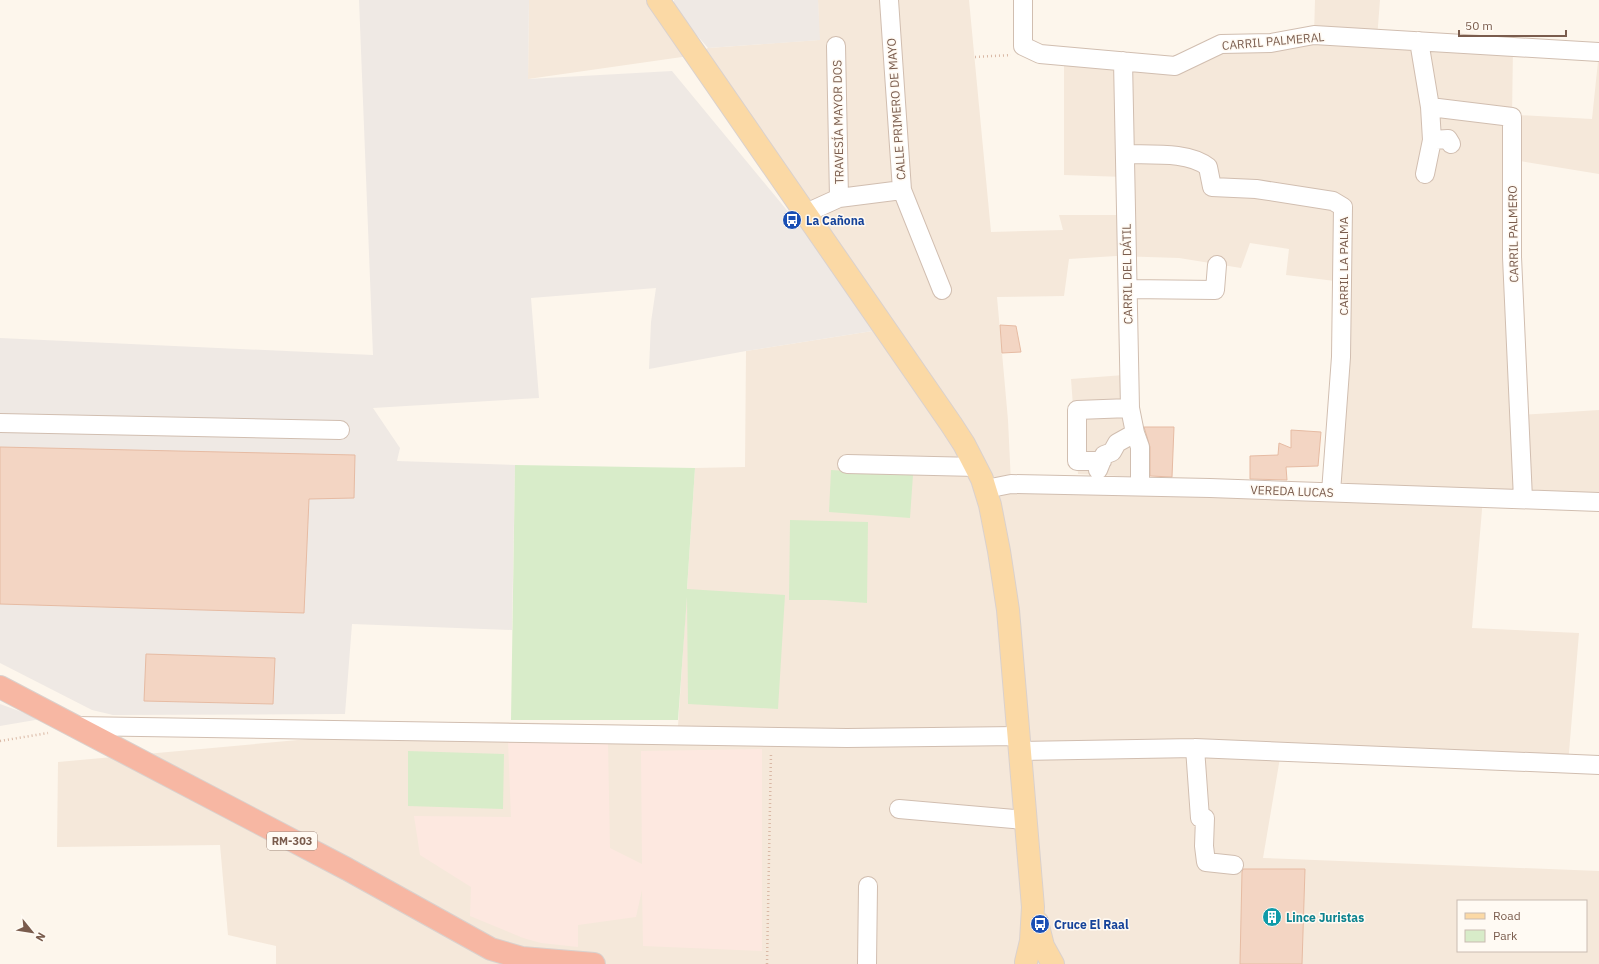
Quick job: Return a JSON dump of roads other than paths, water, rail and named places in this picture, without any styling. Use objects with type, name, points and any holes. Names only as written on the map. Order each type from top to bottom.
[{"type":"highway","name":"RM-303","points":[[0,687],[340,866],[491,948],[522,958],[594,964]]},
{"type":"main road","points":[[658,0],[951,424],[977,467],[986,489],[994,525],[1004,588],[1020,743],[1025,820],[1034,907],[1043,946],[1052,964]]},
{"type":"main road","points":[[1025,963],[1031,941],[1034,907]]},
{"type":"main road","points":[[1025,963],[1037,958],[1043,959],[1052,964]]},
{"type":"street","name":"CALLE PRIMERO DE MAYO","points":[[806,213],[839,198],[902,190],[889,0]]},
{"type":"street","name":"CARRIL PALMERAL","points":[[1023,0],[1023,46],[1040,54],[1175,66],[1222,44],[1271,43],[1314,35],[1599,52]]},
{"type":"street","points":[[1419,42],[1430,107],[1432,140],[1425,174]]},
{"type":"street","name":"TRAVESÍA MAYOR DOS","points":[[836,46],[839,198]]},
{"type":"street","name":"CARRIL DEL DÁTIL","points":[[1123,61],[1130,408],[1135,433],[1140,447],[1140,486]]},
{"type":"street","name":"CARRIL PALMERO","points":[[1430,107],[1512,117],[1512,257],[1523,499]]},
{"type":"street","points":[[1432,140],[1448,139],[1451,144]]},
{"type":"street","name":"CARRIL LA PALMA","points":[[1125,154],[1187,157],[1202,162],[1208,167],[1212,187],[1256,189],[1333,201],[1343,207],[1341,357],[1331,492]]},
{"type":"street","points":[[902,190],[942,290]]},
{"type":"street","points":[[1128,289],[1214,290],[1217,265]]},
{"type":"street","points":[[1102,461],[1077,461],[1077,410],[1130,408]]},
{"type":"street","points":[[0,423],[340,430]]},
{"type":"street","points":[[1091,486],[1104,455],[1112,452],[1118,443],[1135,433]]},
{"type":"street","points":[[847,464],[977,467]]},
{"type":"street","name":"VEREDA LUCAS","points":[[986,489],[1011,484],[1140,486],[1599,502]]},
{"type":"street","points":[[74,726],[771,736],[1195,748],[1599,765]]},
{"type":"street","points":[[1195,748],[1200,818],[1206,818],[1204,846],[1206,862],[1234,865]]},
{"type":"street","points":[[899,809],[1025,820]]},
{"type":"street","points":[[867,964],[868,886]]},
{"type":"place","name":"La Cañona","points":[[792,220]]},
{"type":"place","name":"Lince Juristas","points":[[1272,917]]},
{"type":"place","name":"Cruce El Raal","points":[[1040,924]]}]
